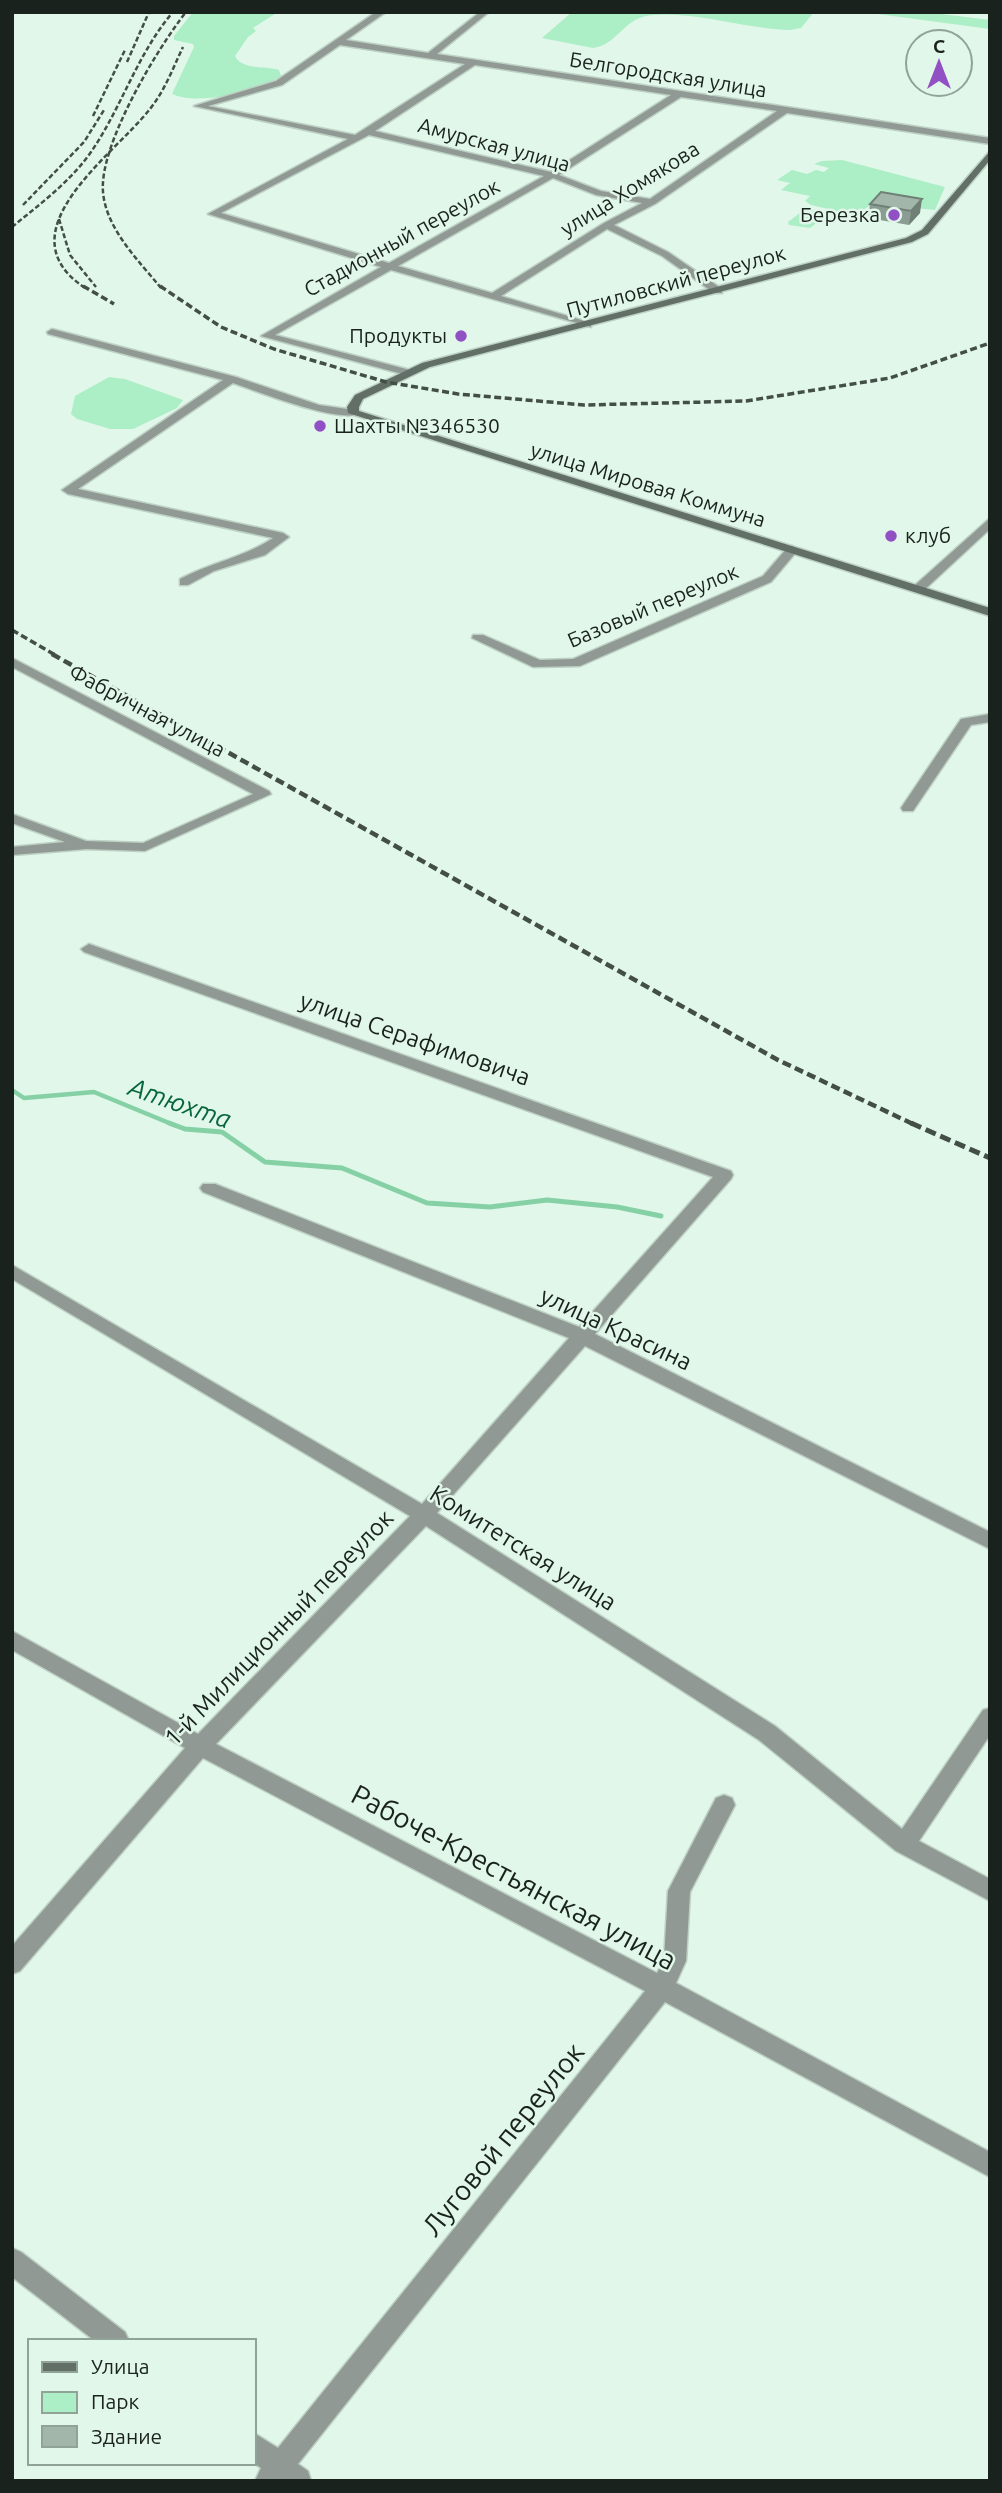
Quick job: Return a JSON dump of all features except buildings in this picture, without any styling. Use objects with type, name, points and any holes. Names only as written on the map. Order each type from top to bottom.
[{"type":"main road","name":"Путиловский переулок","points":[[354,413],[353,407],[359,397],[406,372],[426,365],[909,240],[925,232],[990,154]]},
{"type":"main road","name":"улица Мировая Коммуна","points":[[354,413],[990,612]]},
{"type":"street","points":[[356,138],[198,106],[279,83],[382,12]]},
{"type":"street","points":[[431,55],[485,12]]},
{"type":"street","name":"Белгородская улица","points":[[340,42],[990,141]]},
{"type":"street","points":[[472,63],[368,132],[212,214],[587,325]]},
{"type":"street","name":"Стадионный переулок","points":[[406,372],[266,336],[393,267],[552,175],[679,94]]},
{"type":"street","name":"улица Хомякова","points":[[493,297],[607,225],[652,202],[785,110]]},
{"type":"street","name":"Амурская улица","points":[[368,132],[552,175],[582,188],[652,202]]},
{"type":"street","points":[[607,225],[665,254],[718,291]]},
{"type":"street","name":"улица Мировая Коммуна","points":[[52,332],[232,379],[317,408],[354,413]]},
{"type":"street","points":[[184,582],[210,568],[261,552],[283,537],[68,490],[232,379]]},
{"type":"street","points":[[918,589],[990,522]]},
{"type":"street","name":"Базовый переулок","points":[[478,638],[538,664],[575,663],[767,579],[792,550]]},
{"type":"street","name":"Фабричная улица","points":[[12,662],[189,758],[264,794],[145,847],[87,845]]},
{"type":"street","points":[[908,808],[966,722],[990,718]]},
{"type":"street","points":[[12,818],[87,845]]},
{"type":"street","points":[[12,851],[87,845]]},
{"type":"street","name":"улица Серафимовича","points":[[89,949],[725,1175]]},
{"type":"street","name":"1-й Милиционный переулок","points":[[12,1963],[200,1746],[424,1515],[725,1175]]},
{"type":"street","name":"улица Красина","points":[[209,1188],[582,1336],[990,1541]]},
{"type":"street","name":"Комитетская улица","points":[[12,1271],[424,1515],[767,1733],[904,1844],[990,1891]]},
{"type":"street","name":"Рабоче-Крестьянская улица","points":[[12,1640],[200,1746],[662,1988],[990,2165]]},
{"type":"street","points":[[904,1844],[990,1717]]},
{"type":"street","name":"Луговой переулок","points":[[282,2476],[662,1988],[675,1961],[679,1891],[724,1805]]},
{"type":"street","points":[[12,2261],[113,2339]]},
{"type":"street","points":[[256,2448],[282,2476]]},
{"type":"green space","points":[[193,12],[278,12],[253,28],[256,31],[248,37],[235,56],[249,66],[279,70],[281,76],[258,87],[227,96],[197,98],[172,94],[194,47],[193,44],[174,40],[174,36]]},
{"type":"green space","points":[[572,12],[814,12],[801,28],[790,30],[669,14],[642,17],[609,42],[593,48],[542,38]]},
{"type":"green space","points":[[863,12],[925,12],[990,20],[990,29]]},
{"type":"green space","points":[[842,160],[945,187],[935,210],[873,204],[854,215],[811,205],[805,201],[810,196],[781,190],[790,183],[777,180],[792,170],[807,174],[816,170],[824,172],[829,168],[814,164]]},
{"type":"green space","points":[[804,210],[815,210],[827,215],[810,228],[789,225],[788,222]]},
{"type":"green space","points":[[109,377],[125,379],[183,400],[177,408],[133,429],[110,429],[77,419],[71,414],[75,396]]},
{"type":"waterway","name":"Атюхта","points":[[12,1090],[24,1098],[94,1092],[171,1124]]},
{"type":"waterway","name":"Атюхта","points":[[171,1124],[185,1129],[222,1132],[265,1162],[342,1168],[427,1203],[490,1207],[547,1200],[617,1207],[661,1216]]},
{"type":"railway","points":[[127,62],[149,12]]},
{"type":"railway","points":[[12,227],[64,183],[83,163],[102,135],[149,45],[173,12]]},
{"type":"railway","points":[[109,153],[132,98],[160,49],[186,12]]},
{"type":"railway","points":[[109,153],[155,102],[183,47]]},
{"type":"railway","points":[[93,116],[125,50]]},
{"type":"railway","points":[[23,205],[84,142],[104,110]]},
{"type":"railway","points":[[59,219],[72,195],[109,153]]},
{"type":"railway","points":[[109,153],[103,192],[110,219],[125,244],[161,288]]},
{"type":"railway","points":[[59,219],[70,255],[96,287]]},
{"type":"railway","points":[[59,219],[55,243],[62,266],[85,288]]},
{"type":"railway","points":[[83,286],[114,304]]},
{"type":"railway","points":[[160,286],[221,327],[274,349],[386,382],[458,394],[584,405],[746,401],[890,378],[990,343]]},
{"type":"railway","points":[[12,630],[55,655]]},
{"type":"railway","points":[[52,654],[778,1060],[915,1125]]},
{"type":"railway","points":[[911,1123],[990,1158]]},
{"type":"place","name":"Березка","points":[[894,215]]},
{"type":"place","name":"Продукты","points":[[461,336]]},
{"type":"place","name":"Шахты №346530","points":[[320,426]]},
{"type":"place","name":"клуб","points":[[891,536]]}]
